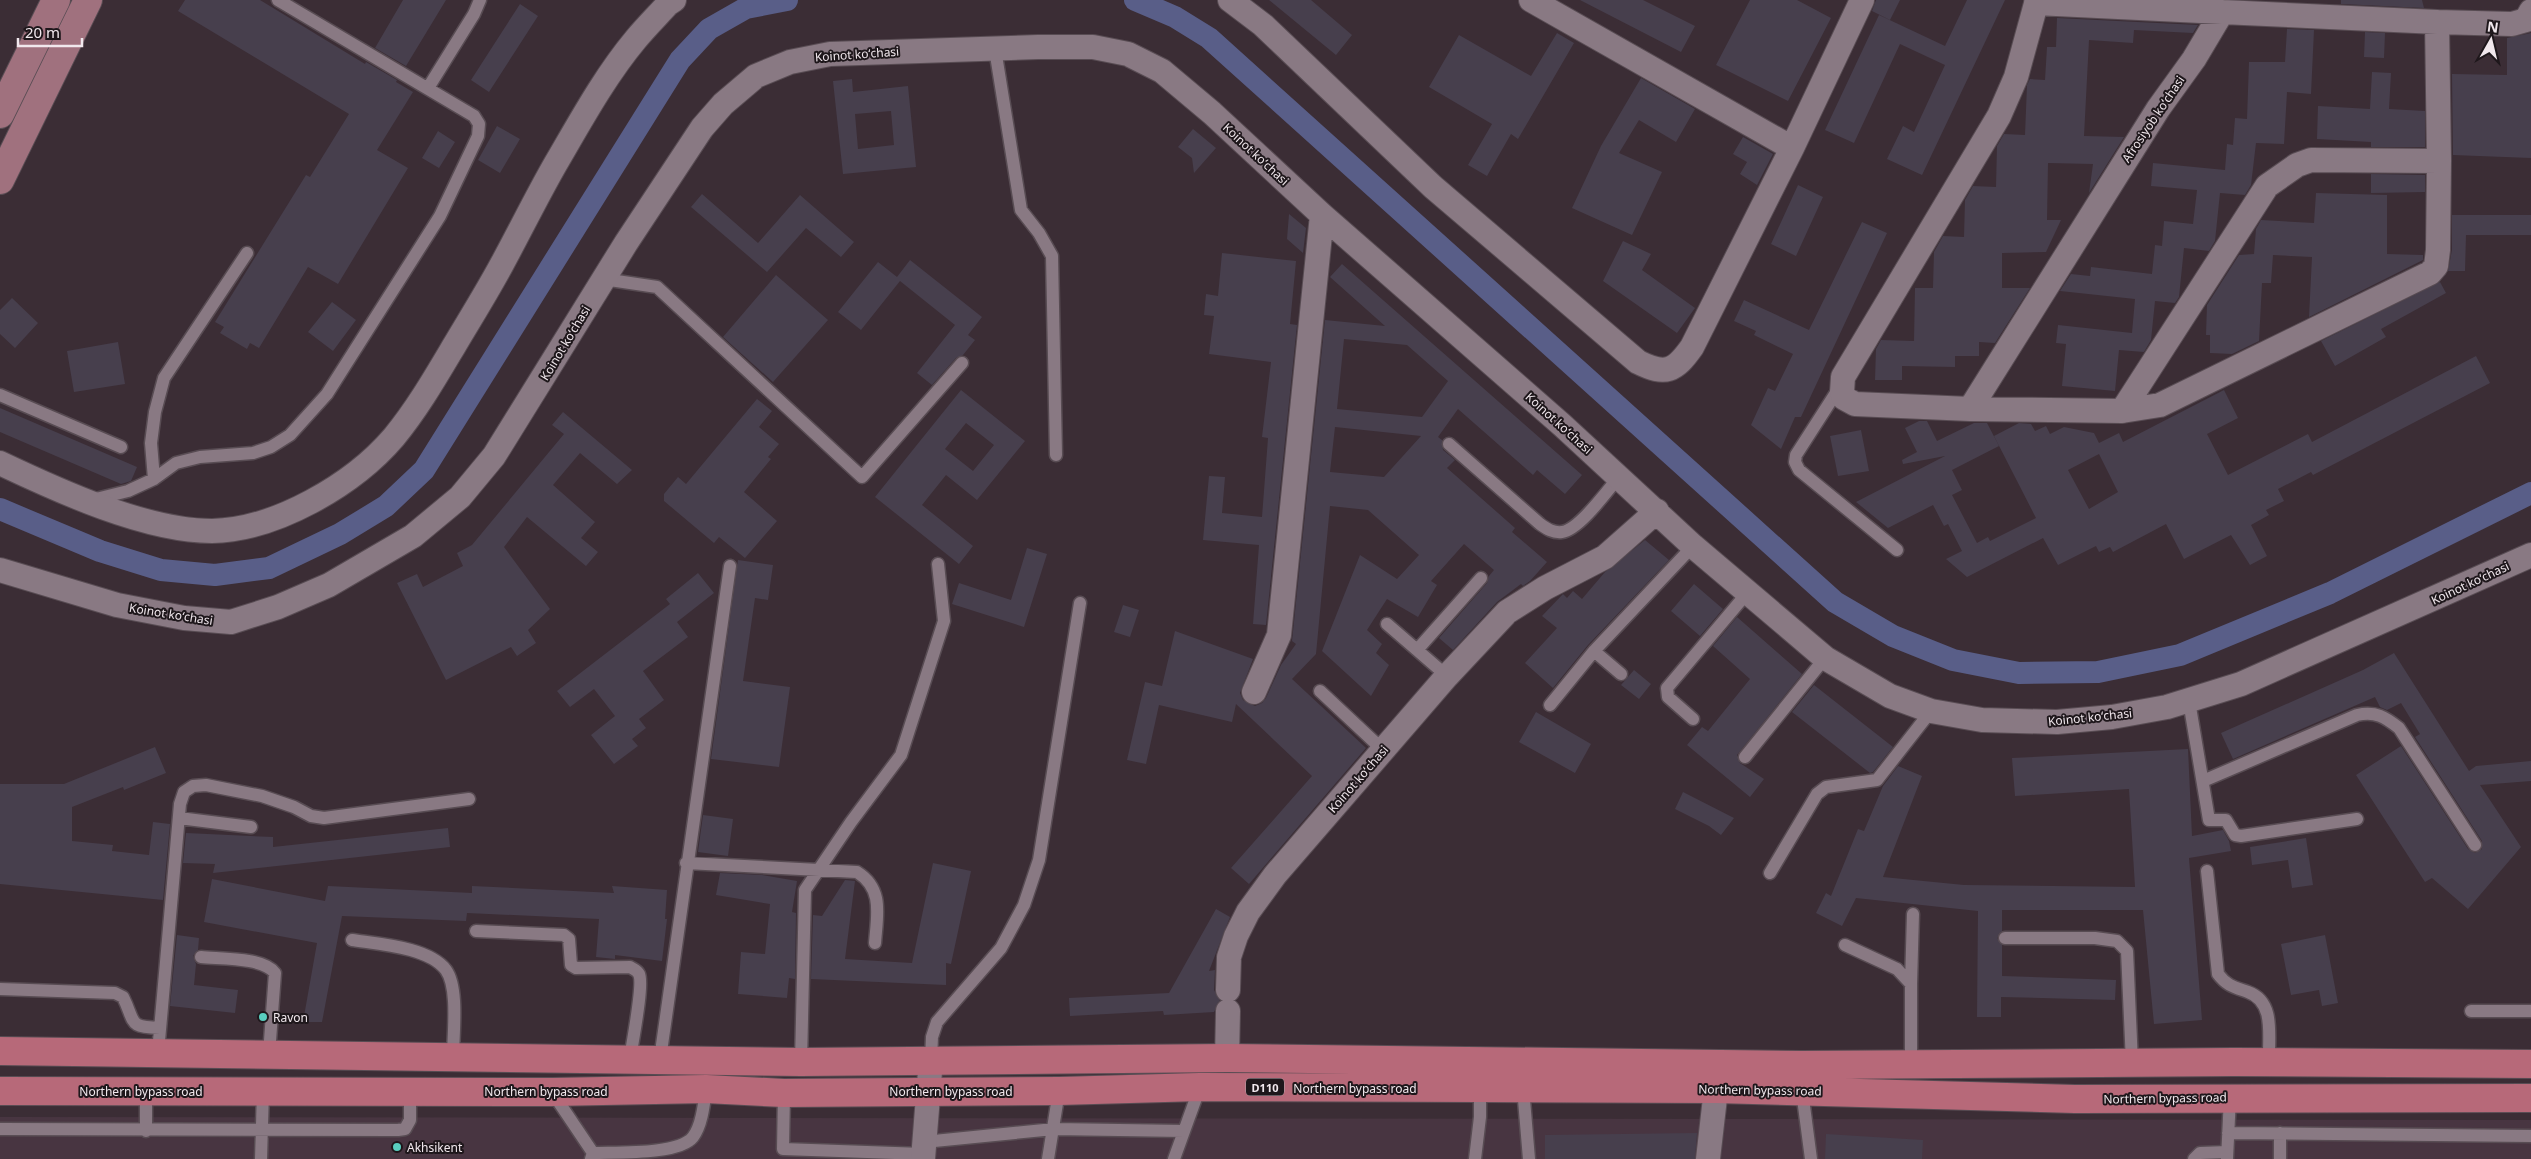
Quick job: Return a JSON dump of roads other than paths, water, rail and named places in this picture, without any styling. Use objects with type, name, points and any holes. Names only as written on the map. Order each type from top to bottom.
[{"type":"main road","points":[[0,114],[56,0]]},
{"type":"main road","points":[[0,180],[88,0]]},
{"type":"main road","name":"Northern bypass road","points":[[0,1050],[159,1040],[270,1054],[801,1062],[931,1059],[1227,1058],[1911,1064],[2269,1062],[2531,1064]]},
{"type":"main road","points":[[2074,1064],[2075,1099]]},
{"type":"main road","name":"Northern bypass road","points":[[0,1091],[552,1092],[706,1089],[784,1093],[1059,1091],[1200,1087],[1716,1089],[2075,1099],[2230,1097],[2531,1098]]},
{"type":"street","points":[[0,463],[88,501],[181,529],[246,528],[307,504],[345,480],[392,440],[418,407],[501,266],[556,164],[606,82],[635,40],[674,0]]},
{"type":"street","points":[[1230,0],[1263,25],[1433,187],[1638,362],[1651,368],[1672,369],[1681,362],[1692,347],[1792,148],[1862,0]]},
{"type":"street","points":[[1531,0],[1792,148]]},
{"type":"street","points":[[2437,22],[2438,250],[2436,266],[2430,273],[2160,405],[2122,411],[1970,409],[1855,404],[1844,398],[1841,385],[1847,368],[1999,116],[2016,77],[2037,2],[2512,24],[2526,20],[2531,11]]},
{"type":"street","name":"Afrosiyob koʻchasi","points":[[1970,409],[2158,109],[2194,59],[2222,12]]},
{"type":"street","name":"Koinot koʻchasi","points":[[0,570],[117,605],[184,618],[231,622],[278,607],[329,585],[414,536],[460,497],[494,456],[534,395],[604,278],[702,128],[723,104],[756,76],[790,62],[830,54],[1093,47],[1128,54],[1162,70],[1212,113],[1322,216],[1562,425],[1693,546],[1825,658],[1890,696],[1931,711],[1982,720],[2057,722],[2112,717],[2189,701],[2241,684],[2531,556]]},
{"type":"street","points":[[2122,411],[2267,186],[2297,165],[2311,160],[2439,161]]},
{"type":"street","points":[[1254,692],[1279,636],[1322,216]]},
{"type":"street","name":"Koinot koʻchasi","points":[[1227,1058],[1230,957],[1236,936],[1248,912],[1275,875],[1447,676],[1507,612],[1545,588],[1605,557],[1657,511]]},
{"type":"street","points":[[923,1152],[931,1059]]},
{"type":"street","points":[[1708,1159],[1716,1089]]},
{"type":"lane","points":[[88,501],[128,491],[154,479],[176,463],[200,456],[253,452],[271,447],[290,435],[327,394],[440,216],[478,136],[479,124],[474,116],[278,0]]},
{"type":"lane","points":[[428,88],[474,14],[480,0]]},
{"type":"lane","points":[[995,49],[1022,210],[1039,233],[1052,256],[1056,455]]},
{"type":"lane","points":[[154,479],[151,443],[155,412],[164,378],[247,253]]},
{"type":"lane","points":[[604,278],[657,287],[862,477],[962,363]]},
{"type":"lane","points":[[1841,385],[1796,455],[1795,462],[1799,470],[1897,550]]},
{"type":"lane","points":[[0,395],[121,447]]},
{"type":"lane","points":[[1449,444],[1540,524],[1552,532],[1564,532],[1583,519],[1619,477]]},
{"type":"lane","points":[[1550,705],[1594,651],[1693,546]]},
{"type":"lane","points":[[801,1062],[806,890],[901,755],[944,621],[938,564]]},
{"type":"lane","points":[[660,1059],[686,863],[730,566]]},
{"type":"lane","points":[[1417,650],[1481,578]]},
{"type":"lane","points":[[1693,719],[1668,697],[1667,688],[1748,592]]},
{"type":"lane","points":[[931,1059],[932,1037],[938,1022],[1001,948],[1024,905],[1039,860],[1080,603]]},
{"type":"lane","points":[[1387,624],[1447,676]]},
{"type":"lane","points":[[1594,651],[1621,674]]},
{"type":"lane","points":[[1745,757],[1825,658]]},
{"type":"lane","points":[[1320,691],[1383,750]]},
{"type":"lane","points":[[2189,701],[2209,820],[2226,820],[2235,835],[2357,819]]},
{"type":"lane","points":[[1770,873],[1817,794],[1826,787],[1877,780],[1931,711]]},
{"type":"lane","points":[[2203,781],[2358,715],[2372,712],[2387,718],[2399,728],[2476,845]]},
{"type":"lane","points":[[0,989],[115,993],[123,997],[133,1022],[159,1040],[179,818],[184,792],[192,786],[206,785],[262,796],[311,816],[324,818],[469,799]]},
{"type":"lane","points":[[179,818],[251,827]]},
{"type":"lane","points":[[686,863],[857,872],[867,878],[875,892],[877,905],[875,943]]},
{"type":"lane","points":[[2206,870],[2218,974],[2225,983],[2256,995],[2263,1002],[2268,1012],[2269,1062]]},
{"type":"lane","points":[[1911,1064],[1913,914]]},
{"type":"lane","points":[[476,931],[564,936],[569,939],[571,965],[576,968],[630,967],[636,971],[640,976],[639,992],[630,1059]]},
{"type":"lane","points":[[2005,938],[2096,938],[2117,941],[2127,951],[2132,1063]]},
{"type":"lane","points":[[352,940],[396,947],[421,954],[436,961],[446,970],[454,1004],[453,1057]]},
{"type":"lane","points":[[1845,946],[1897,969],[1912,984]]},
{"type":"lane","points":[[201,956],[270,965],[275,973],[270,1054]]},
{"type":"lane","points":[[2471,1011],[2531,1011]]},
{"type":"lane","points":[[1174,1159],[1200,1087]]},
{"type":"lane","points":[[1475,1159],[1480,1117],[1480,1088]]},
{"type":"lane","points":[[1523,1088],[1529,1159]]},
{"type":"lane","points":[[552,1092],[592,1156],[676,1149],[686,1144],[694,1136],[706,1089]]},
{"type":"lane","points":[[146,1091],[146,1130]]},
{"type":"lane","points":[[1048,1159],[1059,1091]]},
{"type":"lane","points":[[1802,1091],[1811,1159]]},
{"type":"lane","points":[[262,1092],[262,1159]]},
{"type":"lane","points":[[0,1129],[405,1129],[410,1120],[410,1092]]},
{"type":"lane","points":[[784,1093],[782,1149],[923,1152],[1054,1128],[1184,1130]]},
{"type":"lane","points":[[2194,1159],[2200,1153],[2227,1155],[2230,1097]]},
{"type":"lane","points":[[2228,1133],[2531,1136]]},
{"type":"lane","points":[[2280,1133],[2280,1159]]},
{"type":"waterway","points":[[0,509],[100,551],[161,570],[215,575],[269,568],[340,534],[386,506],[424,470],[680,60],[709,29],[746,8],[787,0]]},
{"type":"waterway","points":[[1135,0],[1175,17],[1209,38],[1835,602],[1893,636],[1953,660],[2019,673],[2098,672],[2180,655],[2330,593],[2531,493]]},
{"type":"place","name":"Ravon","points":[[263,1017]]},
{"type":"place","name":"Akhsikent","points":[[397,1147]]}]
